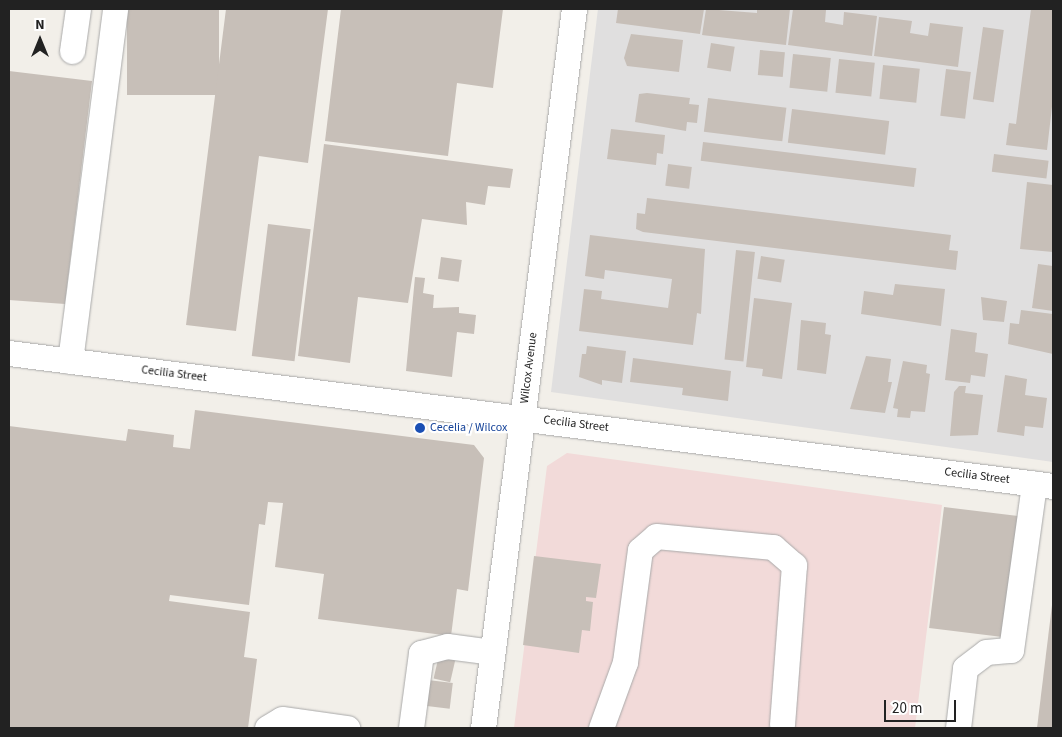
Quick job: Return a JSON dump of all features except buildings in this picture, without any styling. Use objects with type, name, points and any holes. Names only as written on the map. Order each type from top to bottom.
[{"type":"street","points":[[72,51],[78,9]]},
{"type":"street","points":[[70,361],[116,9]]},
{"type":"street","name":"Wilcox Avenue","points":[[483,728],[574,9]]},
{"type":"street","name":"Cecilia Street","points":[[9,353],[1044,485]]},
{"type":"street","points":[[958,728],[966,668],[986,652],[1011,650],[1044,485]]},
{"type":"street","points":[[600,728],[625,662],[640,550],[656,536],[773,547],[794,565],[782,726]]},
{"type":"street","points":[[411,728],[421,653],[447,646],[492,652]]},
{"type":"street","points":[[267,728],[282,719],[347,728]]},
{"type":"shaded area","points":[[598,9],[1053,9],[1053,462],[551,392]]},
{"type":"shaded area","points":[[567,453],[942,505],[915,728],[514,728],[547,466]]},
{"type":"place","name":"Cecelia / Wilcox","points":[[420,428]]}]
